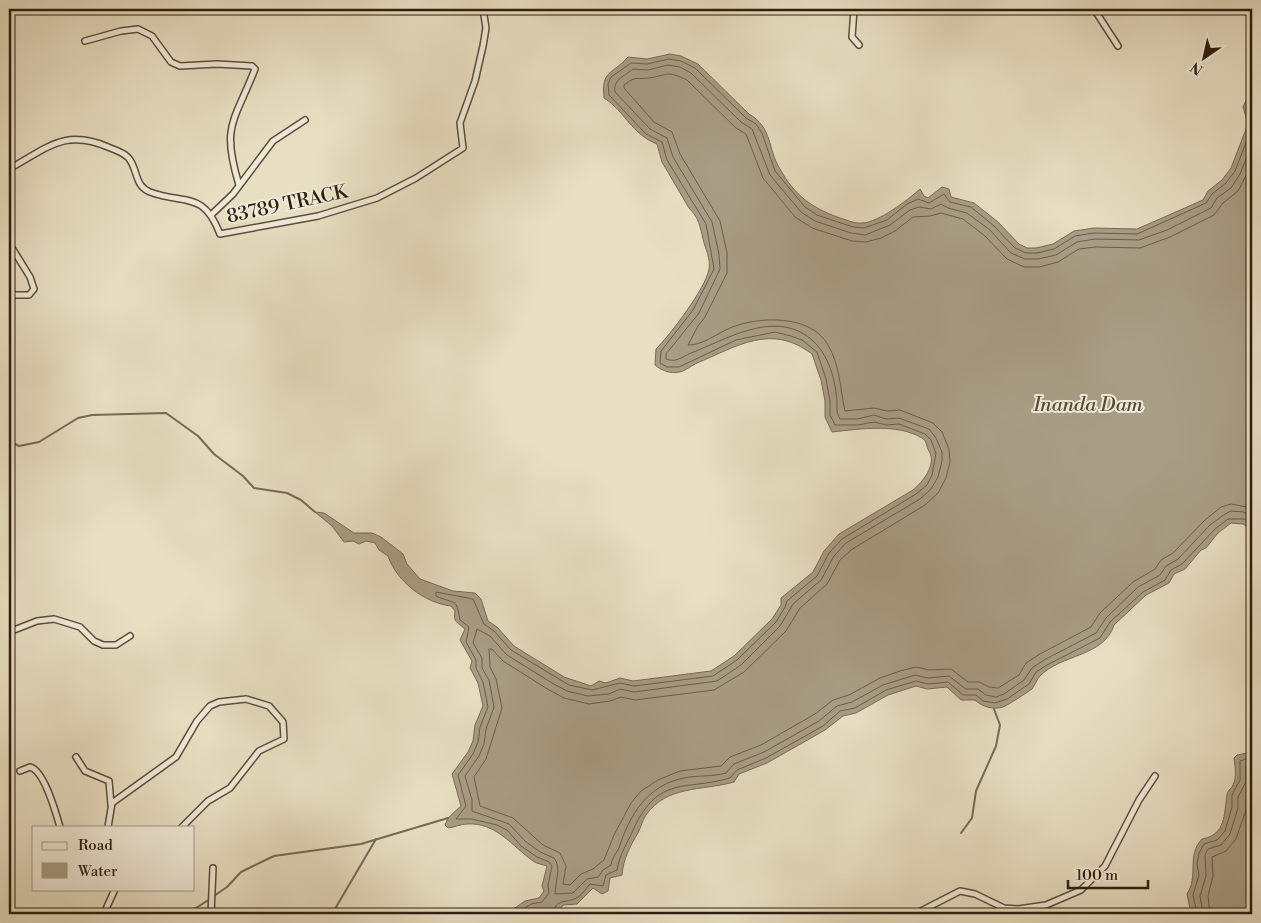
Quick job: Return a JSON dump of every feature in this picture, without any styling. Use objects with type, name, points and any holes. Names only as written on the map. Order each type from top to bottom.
[{"type":"street","name":"83789 TRACK","points":[[9,169],[58,141],[69,138],[106,146],[127,156],[133,165],[137,180],[145,189],[195,202],[211,215],[220,234],[318,216],[377,198],[458,153],[464,147],[460,123],[475,81],[485,36],[484,9]]},
{"type":"street","points":[[854,9],[852,38],[859,45]]},
{"type":"street","points":[[1094,9],[1118,46]]},
{"type":"street","points":[[85,41],[126,30],[138,29],[152,36],[171,62],[180,66],[217,64],[252,66],[255,70],[235,114],[230,132],[229,144],[239,186]]},
{"type":"street","points":[[211,215],[239,186],[273,142],[305,120]]},
{"type":"street","points":[[9,243],[30,277],[34,289],[29,295],[9,295]]},
{"type":"street","points":[[9,632],[37,621],[54,619],[80,627],[94,641],[103,645],[116,645],[130,636]]},
{"type":"street","points":[[111,806],[116,799],[140,785],[176,757],[197,721],[214,704],[246,699],[269,706],[282,722],[284,739],[259,752],[230,788],[208,801],[183,826]]},
{"type":"street","points":[[76,757],[86,772],[110,782],[111,806],[108,826]]},
{"type":"street","points":[[20,771],[30,767],[38,772],[54,807],[60,826]]},
{"type":"street","points":[[915,914],[960,891],[975,894],[1004,908],[1018,909],[1046,905],[1081,890],[1105,866],[1136,806],[1155,776]]},
{"type":"street","points":[[211,914],[213,868]]},
{"type":"street","points":[[106,914],[106,909],[115,890]]},
{"type":"water","name":"Inanda Dam","points":[[670,54],[681,56],[698,64],[757,120],[766,132],[776,161],[792,187],[805,200],[821,210],[854,222],[869,222],[893,210],[920,189],[924,196],[928,198],[942,187],[949,189],[951,197],[974,203],[998,222],[1019,244],[1027,248],[1053,244],[1074,231],[1094,228],[1137,229],[1203,200],[1208,191],[1222,180],[1231,168],[1248,124],[1243,107],[1252,88],[1252,530],[1243,524],[1231,523],[1218,533],[1206,548],[1201,550],[1185,569],[1174,574],[1169,583],[1146,595],[1114,625],[1109,635],[1101,643],[1049,669],[1039,677],[1032,689],[1006,706],[992,708],[975,700],[961,700],[947,687],[927,689],[916,686],[888,695],[856,713],[843,716],[825,730],[767,763],[739,774],[734,782],[675,794],[664,798],[654,805],[646,815],[627,853],[622,875],[610,878],[608,891],[602,894],[593,888],[577,904],[563,905],[557,914],[506,914],[525,901],[539,898],[544,891],[542,886],[547,866],[533,861],[503,836],[487,827],[477,824],[462,824],[448,828],[445,825],[448,818],[461,806],[452,774],[468,752],[473,741],[475,725],[483,706],[478,683],[470,668],[472,661],[460,640],[465,629],[456,622],[455,611],[451,606],[431,601],[413,590],[398,574],[388,556],[379,550],[375,543],[366,541],[359,544],[353,541],[344,542],[332,526],[315,512],[324,513],[354,533],[372,533],[381,537],[403,554],[407,564],[420,579],[453,591],[475,593],[481,599],[488,621],[497,627],[514,646],[564,677],[591,686],[599,681],[606,683],[620,678],[633,681],[711,671],[734,656],[772,619],[781,605],[781,598],[813,572],[824,551],[839,534],[913,490],[925,478],[930,467],[931,456],[925,441],[912,433],[878,428],[832,432],[825,417],[825,401],[821,380],[812,354],[797,345],[782,340],[754,340],[726,350],[677,373],[667,372],[655,365],[656,349],[678,323],[701,288],[709,269],[709,257],[697,219],[662,162],[657,144],[640,134],[604,98],[604,82],[606,77],[628,57],[647,59]]},
{"type":"water","points":[[1252,752],[1252,914],[1191,914],[1187,894],[1192,880],[1193,859],[1197,846],[1202,839],[1210,837],[1220,828],[1227,794],[1235,779],[1234,758],[1237,755]]},
{"type":"waterway","points":[[9,441],[19,446],[39,442],[78,418],[92,415],[166,413],[198,436],[214,454],[243,476],[254,488],[287,493],[301,500],[315,512]]},
{"type":"waterway","points":[[961,833],[972,818],[976,791],[996,746],[1000,725],[994,709]]},
{"type":"waterway","points":[[214,896],[227,887],[241,872],[274,856],[361,844],[448,818]]},
{"type":"waterway","points":[[332,914],[376,839]]},
{"type":"waterway","points":[[176,914],[196,908],[210,899]]}]
